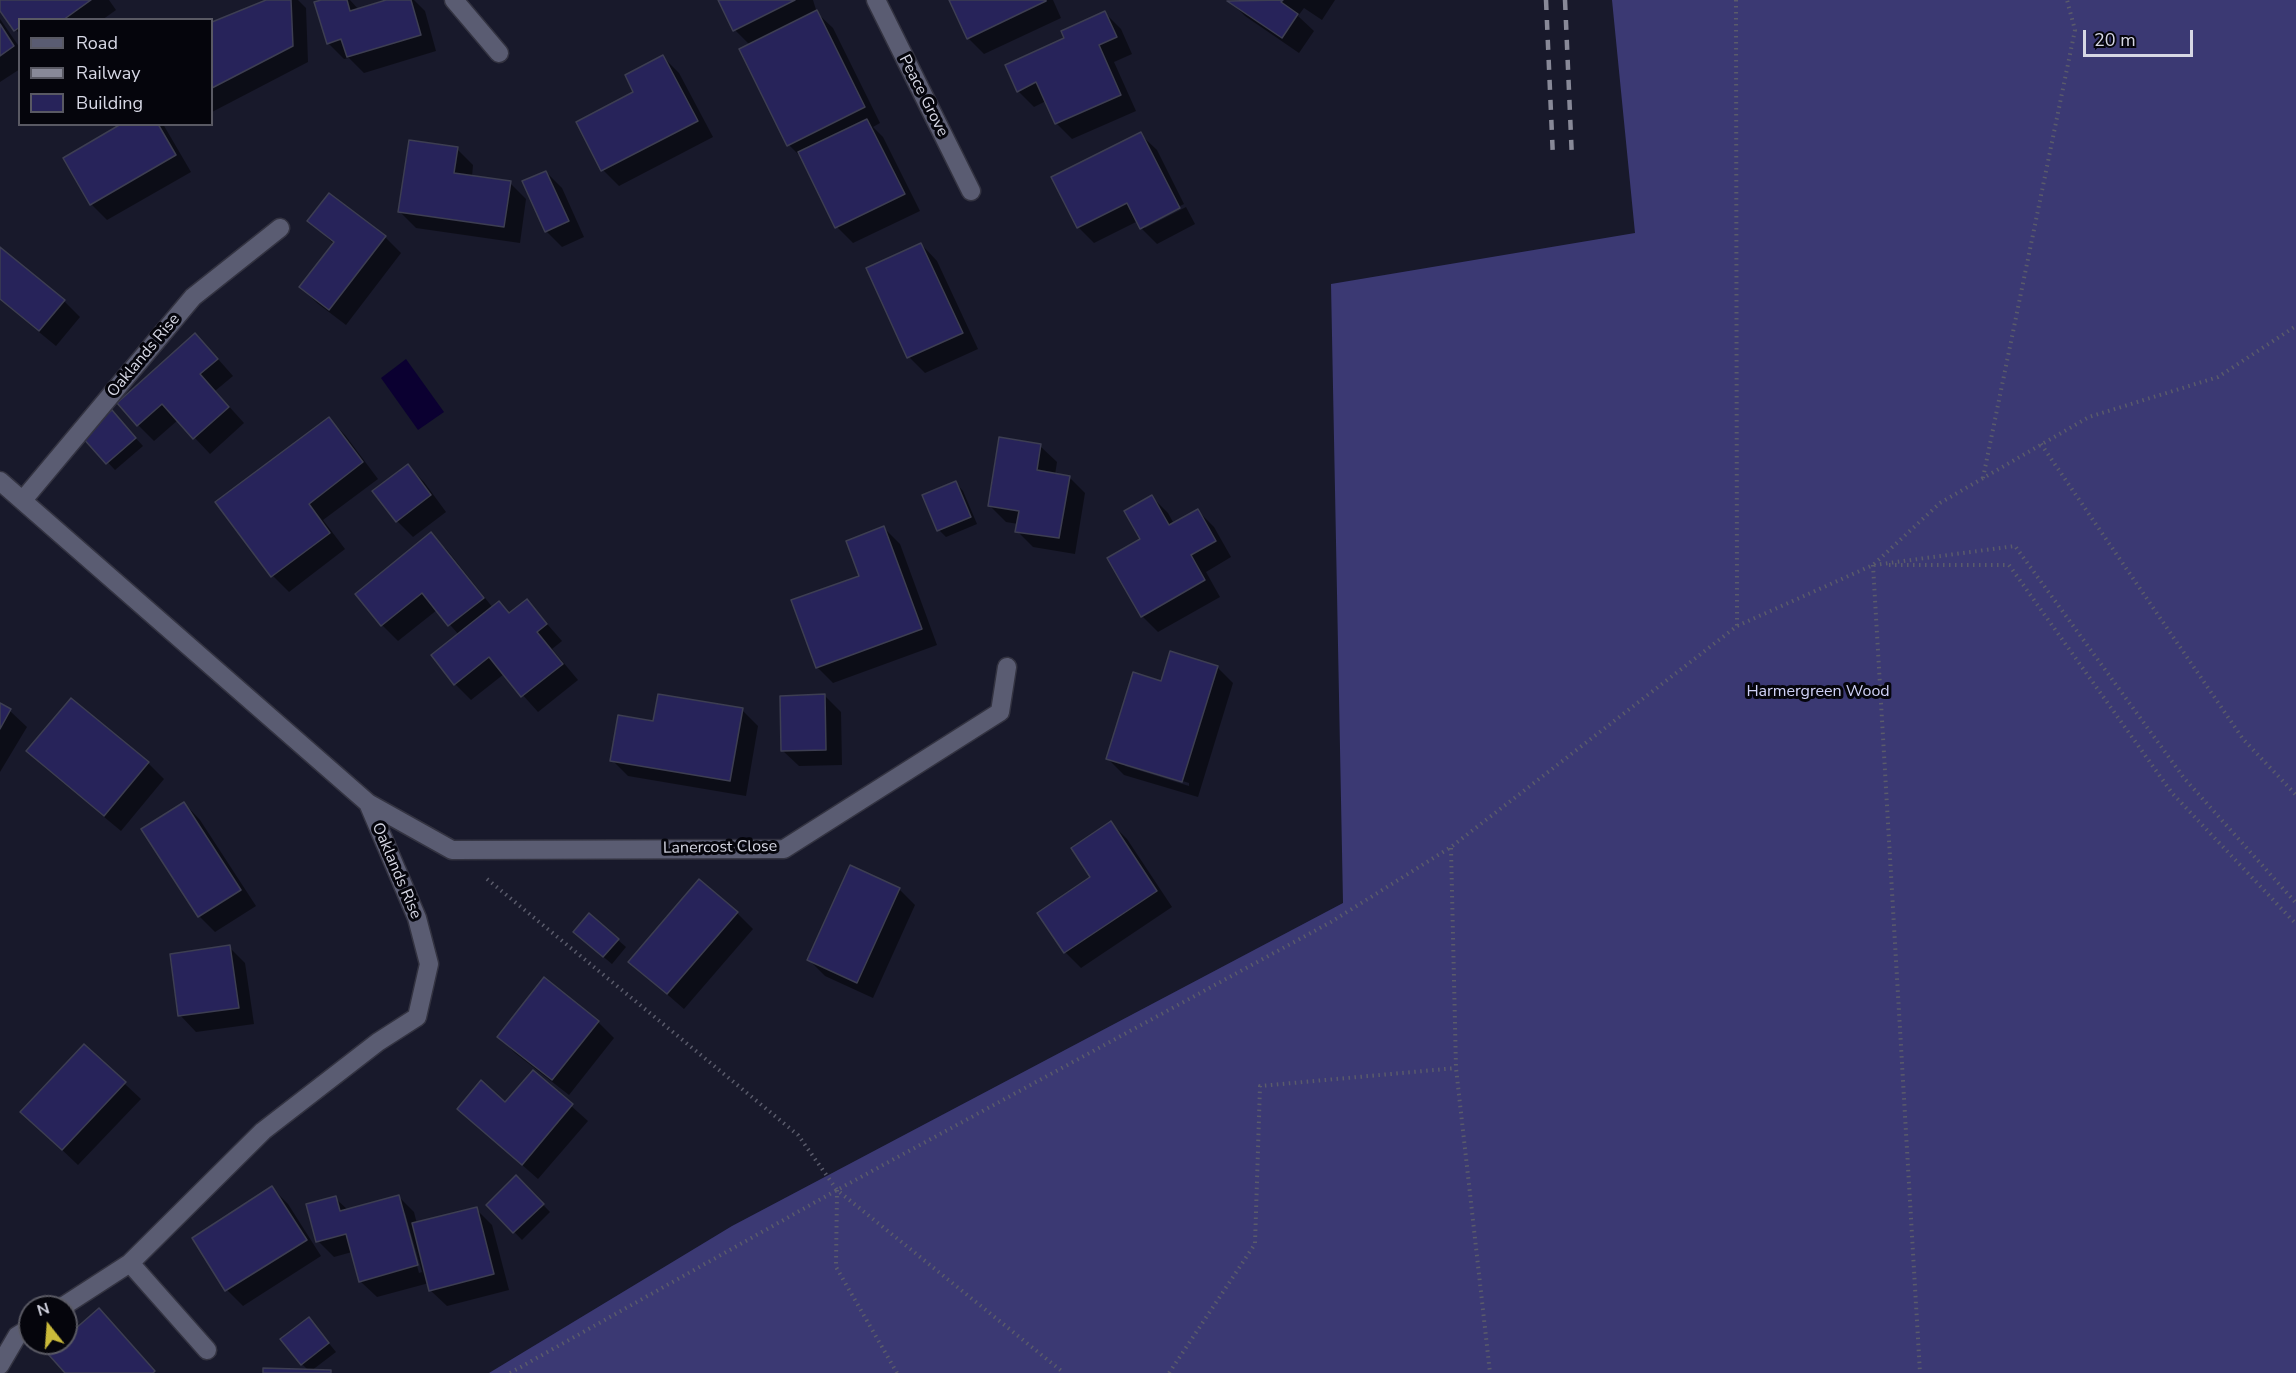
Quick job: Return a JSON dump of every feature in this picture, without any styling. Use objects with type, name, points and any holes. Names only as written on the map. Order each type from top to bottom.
[{"type":"street","points":[[454,0],[499,53]]},
{"type":"street","name":"Peace Grove","points":[[876,0],[971,191]]},
{"type":"street","name":"Oaklands Rise","points":[[23,500],[193,297],[280,228]]},
{"type":"street","name":"Oaklands Rise","points":[[0,481],[368,803],[417,918],[429,964],[417,1017],[378,1042],[262,1131],[130,1263],[78,1297]]},
{"type":"street","name":"Lanercost Close","points":[[368,803],[452,850],[784,849],[1000,712],[1007,667]]},
{"type":"street","points":[[130,1263],[207,1350]]},
{"type":"street","points":[[0,1365],[18,1335]]},
{"type":"path","points":[[1736,0],[1737,626]]},
{"type":"path","points":[[1983,478],[2075,30],[2067,0]]},
{"type":"path","points":[[1873,565],[1940,503],[2041,444],[2089,417],[2218,377],[2296,326]]},
{"type":"path","points":[[2041,444],[2243,739],[2296,795]]},
{"type":"path","points":[[510,1373],[837,1190],[1330,922],[1451,848],[1737,626],[1873,565],[2015,546],[2184,778],[2296,903]]},
{"type":"path","points":[[1873,565],[2008,564],[2172,793],[2296,924]]},
{"type":"path","points":[[1873,565],[1920,1373]]},
{"type":"path","points":[[1451,848],[1456,1068],[1490,1373]]},
{"type":"path","points":[[452,850],[798,1135],[837,1190],[1064,1373]]},
{"type":"path","points":[[1169,1373],[1256,1244],[1260,1086],[1456,1068]]},
{"type":"path","points":[[837,1190],[836,1267],[897,1373]]},
{"type":"green space","name":"Harmergreen Wood","points":[[1612,0],[2296,0],[2296,1373],[489,1373],[732,1226],[1343,903],[1331,284],[1635,233]]},
{"type":"shaded area","points":[[406,359],[444,412],[418,430],[381,378]]},
{"type":"building","points":[[0,0],[91,0],[66,18],[18,18],[18,28],[14,31],[0,11]]},
{"type":"building","points":[[266,0],[291,0],[293,46],[213,87],[213,22]]},
{"type":"building","points":[[347,0],[350,11],[386,0],[411,0],[421,35],[347,57],[341,39],[327,44],[314,2]]},
{"type":"building","points":[[718,0],[795,0],[733,31]]},
{"type":"building","points":[[949,0],[1046,0],[1046,1],[967,39]]},
{"type":"building","points":[[1283,0],[1281,2],[1298,14],[1282,38],[1227,1]]},
{"type":"building","points":[[817,10],[865,107],[787,146],[739,49]]},
{"type":"building","points":[[1105,11],[1117,37],[1099,45],[1121,95],[1055,124],[1036,82],[1017,92],[1005,65],[1064,38],[1061,31]]},
{"type":"building","points":[[0,24],[14,46],[0,56]]},
{"type":"building","points":[[663,55],[698,121],[601,171],[576,122],[633,92],[625,75]]},
{"type":"building","points":[[867,119],[905,194],[835,228],[798,152]]},
{"type":"building","points":[[118,126],[159,126],[176,155],[90,205],[63,158]]},
{"type":"building","points":[[1141,132],[1180,208],[1140,229],[1127,203],[1077,228],[1051,177]]},
{"type":"building","points":[[409,140],[458,147],[454,173],[511,181],[504,227],[398,212]]},
{"type":"building","points":[[546,171],[569,221],[545,232],[522,181]]},
{"type":"building","points":[[329,193],[386,236],[329,310],[299,287],[334,242],[307,221]]},
{"type":"building","points":[[921,243],[963,333],[907,358],[866,268]]},
{"type":"building","points":[[0,247],[65,300],[39,331],[0,299]]},
{"type":"building","points":[[195,333],[218,359],[200,374],[229,407],[193,439],[162,404],[137,426],[117,403]]},
{"type":"building","points":[[112,410],[136,438],[106,464],[82,437]]},
{"type":"building","points":[[329,417],[363,462],[309,504],[330,533],[271,577],[215,502]]},
{"type":"building","points":[[999,437],[1041,444],[1037,470],[1070,476],[1059,538],[1015,532],[1019,511],[988,506]]},
{"type":"building","points":[[408,464],[431,495],[396,522],[372,491]]},
{"type":"building","points":[[956,481],[971,517],[937,531],[922,495]]},
{"type":"building","points":[[1152,495],[1169,525],[1198,509],[1216,541],[1191,555],[1205,580],[1141,617],[1107,558],[1140,539],[1124,511]]},
{"type":"building","points":[[884,526],[922,629],[816,668],[791,600],[859,576],[846,541]]},
{"type":"building","points":[[431,532],[484,598],[448,626],[422,593],[381,626],[355,594]]},
{"type":"building","points":[[527,599],[547,624],[537,632],[563,664],[521,697],[489,657],[454,685],[431,655],[499,601],[509,613]]},
{"type":"building","points":[[1170,651],[1218,666],[1182,782],[1106,759],[1133,672],[1161,681]]},
{"type":"building","points":[[658,694],[743,708],[730,781],[610,761],[618,715],[653,721]]},
{"type":"building","points":[[825,694],[826,750],[781,751],[780,696]]},
{"type":"building","points":[[71,698],[149,762],[104,816],[26,751]]},
{"type":"building","points":[[0,703],[11,709],[0,729]]},
{"type":"building","points":[[184,802],[241,890],[198,917],[141,829]]},
{"type":"building","points":[[1111,821],[1157,891],[1064,953],[1037,913],[1090,877],[1071,848]]},
{"type":"building","points":[[850,865],[900,888],[857,983],[807,960]]},
{"type":"building","points":[[699,879],[738,912],[667,994],[628,962]]},
{"type":"building","points":[[589,913],[619,939],[603,957],[573,932]]},
{"type":"building","points":[[230,945],[239,1008],[178,1016],[170,954]]},
{"type":"building","points":[[544,977],[599,1021],[552,1080],[497,1037]]},
{"type":"building","points":[[84,1044],[126,1082],[62,1150],[20,1112]]},
{"type":"building","points":[[533,1070],[573,1104],[522,1165],[457,1109],[481,1080],[505,1102]]},
{"type":"building","points":[[516,1175],[544,1204],[513,1233],[486,1205]]},
{"type":"building","points":[[272,1186],[307,1240],[225,1291],[192,1238]]},
{"type":"building","points":[[399,1195],[418,1265],[359,1282],[346,1234],[316,1242],[306,1204],[336,1196],[340,1211]]},
{"type":"building","points":[[477,1207],[494,1274],[429,1291],[412,1223]]},
{"type":"building","points":[[99,1308],[155,1371],[153,1373],[65,1373],[49,1355],[78,1355],[78,1326]]},
{"type":"building","points":[[309,1317],[329,1343],[301,1365],[280,1339]]},
{"type":"building","points":[[263,1368],[331,1370],[331,1373],[263,1373]]},
{"type":"railway","points":[[1546,0],[1553,158]]},
{"type":"railway","points":[[1565,0],[1572,159]]}]
